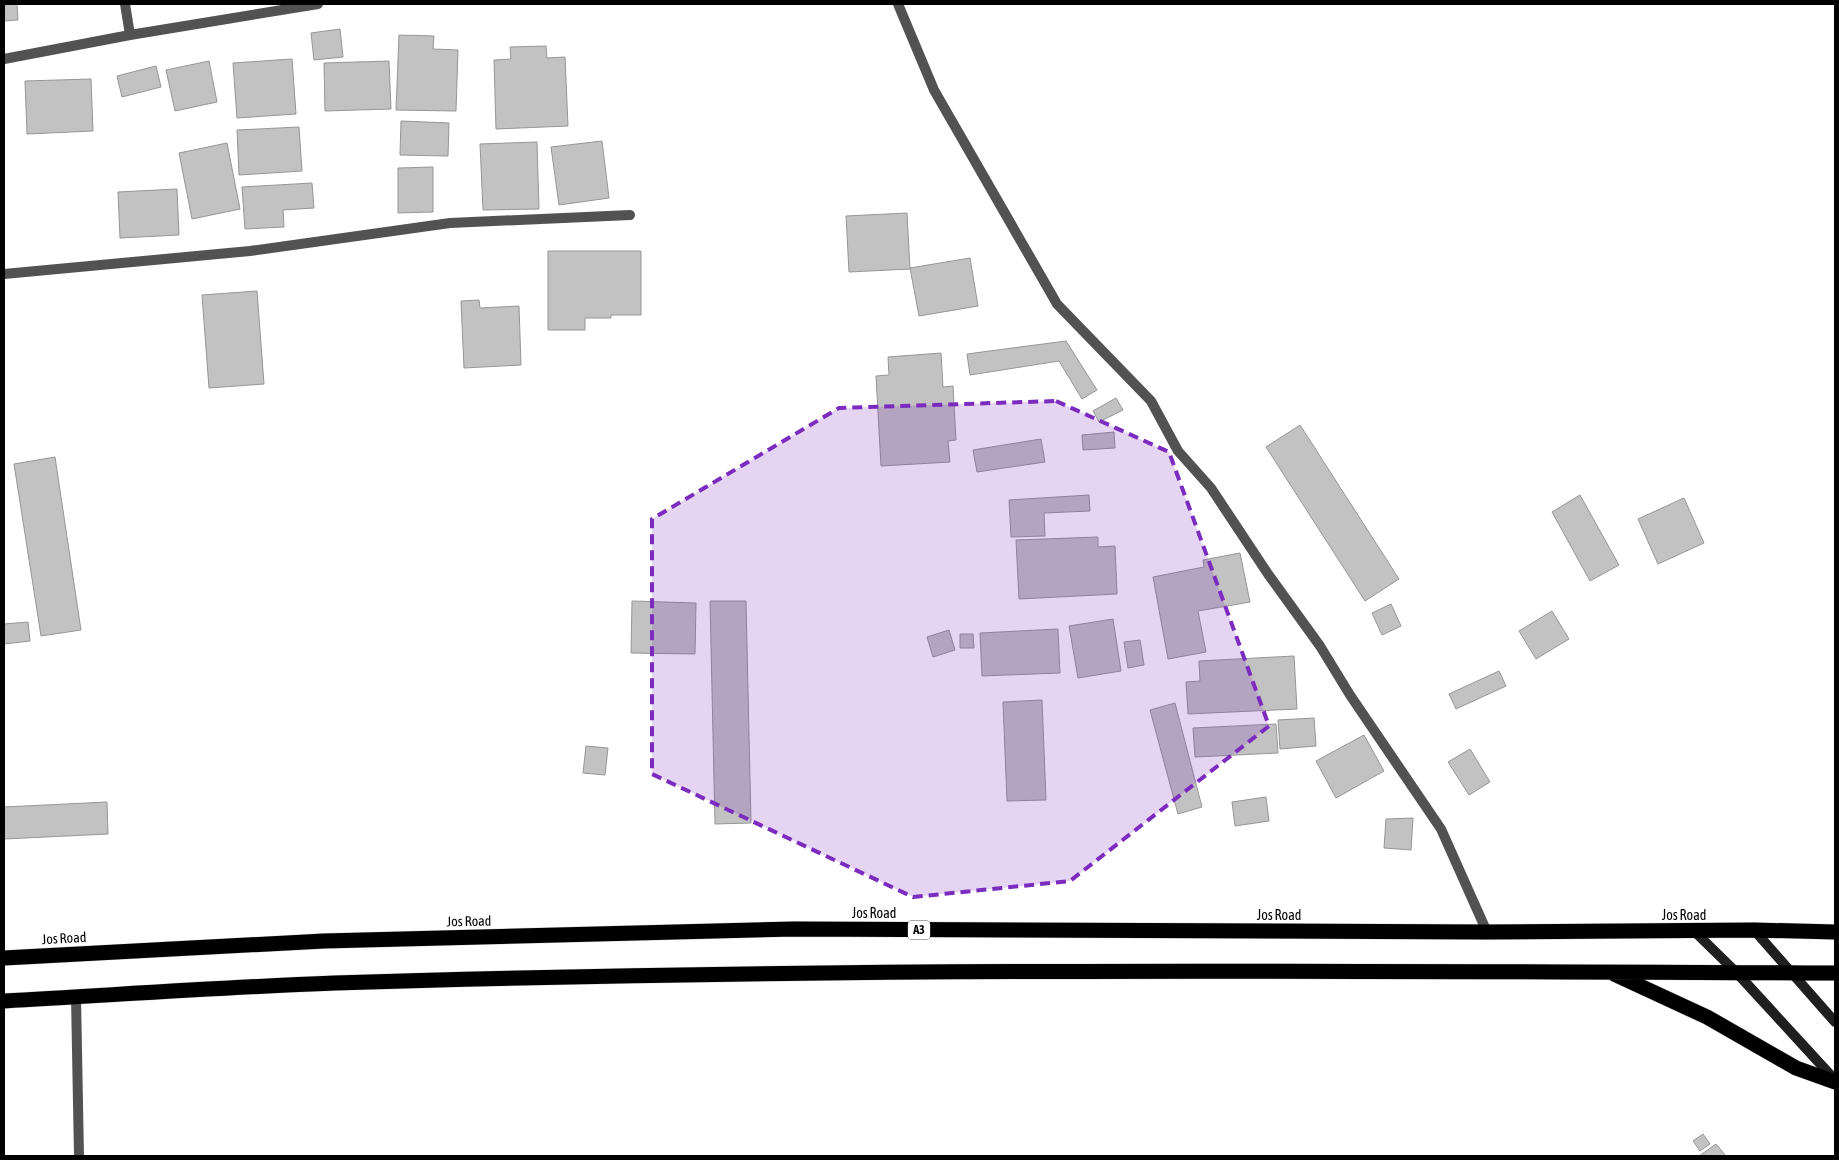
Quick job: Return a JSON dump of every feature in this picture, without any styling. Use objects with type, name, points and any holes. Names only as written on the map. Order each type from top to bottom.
[{"type":"highway","name":"Jos Road","points":[[4,958],[324,940],[794,929],[1487,932],[1613,930],[1695,932],[1754,930],[1835,932]]},
{"type":"highway","points":[[4,1001],[330,983],[800,972],[1835,973]]},
{"type":"highway","points":[[1608,972],[1707,1017],[1796,1068],[1835,1081]]},
{"type":"street","points":[[125,4],[130,35]]},
{"type":"street","points":[[4,59],[130,35],[318,4]]},
{"type":"street","points":[[898,4],[934,90],[1057,304],[1151,401],[1178,451],[1211,488],[1268,574],[1320,646],[1355,703],[1441,829],[1487,932]]},
{"type":"street","points":[[4,274],[250,251],[450,223],[630,215]]},
{"type":"street","points":[[1754,930],[1835,1022]]},
{"type":"street","points":[[1695,932],[1736,972],[1835,1081]]},
{"type":"street","points":[[76,997],[79,1156]]},
{"type":"highlighted area","points":[[1056,401],[1169,452],[1269,726],[1070,881],[913,897],[652,774],[652,519],[839,408]]},
{"type":"building","points":[[4,4],[17,4],[18,20],[4,21]]},
{"type":"building","points":[[340,29],[343,57],[314,60],[311,33]]},
{"type":"building","points":[[399,35],[434,36],[433,49],[458,50],[456,111],[396,110]]},
{"type":"building","points":[[546,46],[547,58],[565,57],[568,126],[496,129],[494,60],[511,59],[510,47]]},
{"type":"building","points":[[292,59],[296,114],[237,118],[233,63]]},
{"type":"building","points":[[209,61],[217,102],[175,111],[166,70]]},
{"type":"building","points":[[389,61],[391,109],[325,111],[324,63]]},
{"type":"building","points":[[156,66],[161,87],[122,97],[117,76]]},
{"type":"building","points":[[91,79],[93,131],[27,134],[25,81]]},
{"type":"building","points":[[401,121],[449,123],[448,156],[400,155]]},
{"type":"building","points":[[299,127],[302,171],[239,175],[237,130]]},
{"type":"building","points":[[602,141],[609,198],[559,205],[551,147]]},
{"type":"building","points":[[537,142],[539,209],[483,210],[480,144]]},
{"type":"building","points":[[227,143],[240,209],[192,219],[179,153]]},
{"type":"building","points":[[433,167],[433,212],[398,213],[398,168]]},
{"type":"building","points":[[312,183],[314,208],[283,210],[284,227],[245,229],[242,187]]},
{"type":"building","points":[[177,189],[179,235],[120,238],[118,192]]},
{"type":"building","points":[[907,213],[910,269],[849,272],[846,216]]},
{"type":"building","points":[[548,251],[641,251],[641,315],[611,315],[611,318],[585,318],[585,330],[548,330]]},
{"type":"building","points":[[970,258],[978,306],[919,316],[910,268]]},
{"type":"building","points":[[257,291],[264,384],[209,388],[202,295]]},
{"type":"building","points":[[479,300],[480,308],[519,306],[521,365],[464,368],[461,301]]},
{"type":"building","points":[[1066,341],[1097,390],[1082,399],[1059,361],[970,375],[967,354]]},
{"type":"building","points":[[941,353],[943,387],[953,386],[956,440],[948,441],[950,462],[881,466],[876,376],[889,375],[888,357]]},
{"type":"building","points":[[1116,398],[1123,410],[1099,422],[1093,411]]},
{"type":"building","points":[[1300,425],[1399,579],[1365,601],[1266,447]]},
{"type":"building","points":[[1114,432],[1115,448],[1083,450],[1082,435]]},
{"type":"building","points":[[1041,439],[1045,462],[977,472],[973,450]]},
{"type":"building","points":[[55,457],[81,630],[41,636],[14,464]]},
{"type":"building","points":[[1089,495],[1090,511],[1044,513],[1045,536],[1011,537],[1009,500]]},
{"type":"building","points":[[1580,495],[1619,565],[1590,581],[1552,512]]},
{"type":"building","points":[[1684,498],[1704,543],[1658,564],[1638,519]]},
{"type":"building","points":[[1098,537],[1098,547],[1115,546],[1117,594],[1019,599],[1016,540]]},
{"type":"building","points":[[1240,553],[1250,602],[1198,611],[1206,652],[1168,659],[1153,577],[1204,567],[1203,560]]},
{"type":"building","points":[[632,601],[696,603],[695,654],[631,653]]},
{"type":"building","points":[[710,601],[746,601],[751,823],[715,824]]},
{"type":"building","points":[[1391,604],[1401,626],[1382,635],[1372,613]]},
{"type":"building","points":[[1552,611],[1569,639],[1536,659],[1519,631]]},
{"type":"building","points":[[1113,619],[1121,671],[1078,678],[1069,626]]},
{"type":"building","points":[[28,622],[30,641],[4,644],[4,624]]},
{"type":"building","points":[[1058,629],[1060,673],[982,676],[980,633]]},
{"type":"building","points":[[949,630],[955,650],[933,657],[927,637]]},
{"type":"building","points":[[960,634],[973,634],[974,648],[960,648]]},
{"type":"building","points":[[1140,640],[1144,665],[1128,668],[1124,642]]},
{"type":"building","points":[[1294,656],[1297,709],[1188,714],[1186,682],[1200,681],[1199,661]]},
{"type":"building","points":[[1499,671],[1506,686],[1456,709],[1449,694]]},
{"type":"building","points":[[1042,700],[1046,800],[1007,801],[1003,702]]},
{"type":"building","points":[[1175,703],[1202,807],[1178,814],[1150,710]]},
{"type":"building","points":[[1314,718],[1316,746],[1280,749],[1278,720]]},
{"type":"building","points":[[1276,724],[1278,753],[1195,757],[1193,728]]},
{"type":"building","points":[[1364,735],[1384,771],[1336,798],[1316,761]]},
{"type":"building","points":[[586,746],[608,748],[605,775],[583,773]]},
{"type":"building","points":[[1470,749],[1490,782],[1469,795],[1448,762]]},
{"type":"building","points":[[1266,797],[1269,821],[1235,826],[1232,802]]},
{"type":"building","points":[[107,802],[108,834],[4,839],[4,807]]},
{"type":"building","points":[[1413,818],[1411,850],[1384,848],[1386,819]]},
{"type":"building","points":[[1703,1134],[1710,1144],[1700,1151],[1693,1141]]},
{"type":"building","points":[[1716,1144],[1726,1156],[1699,1156]]}]
